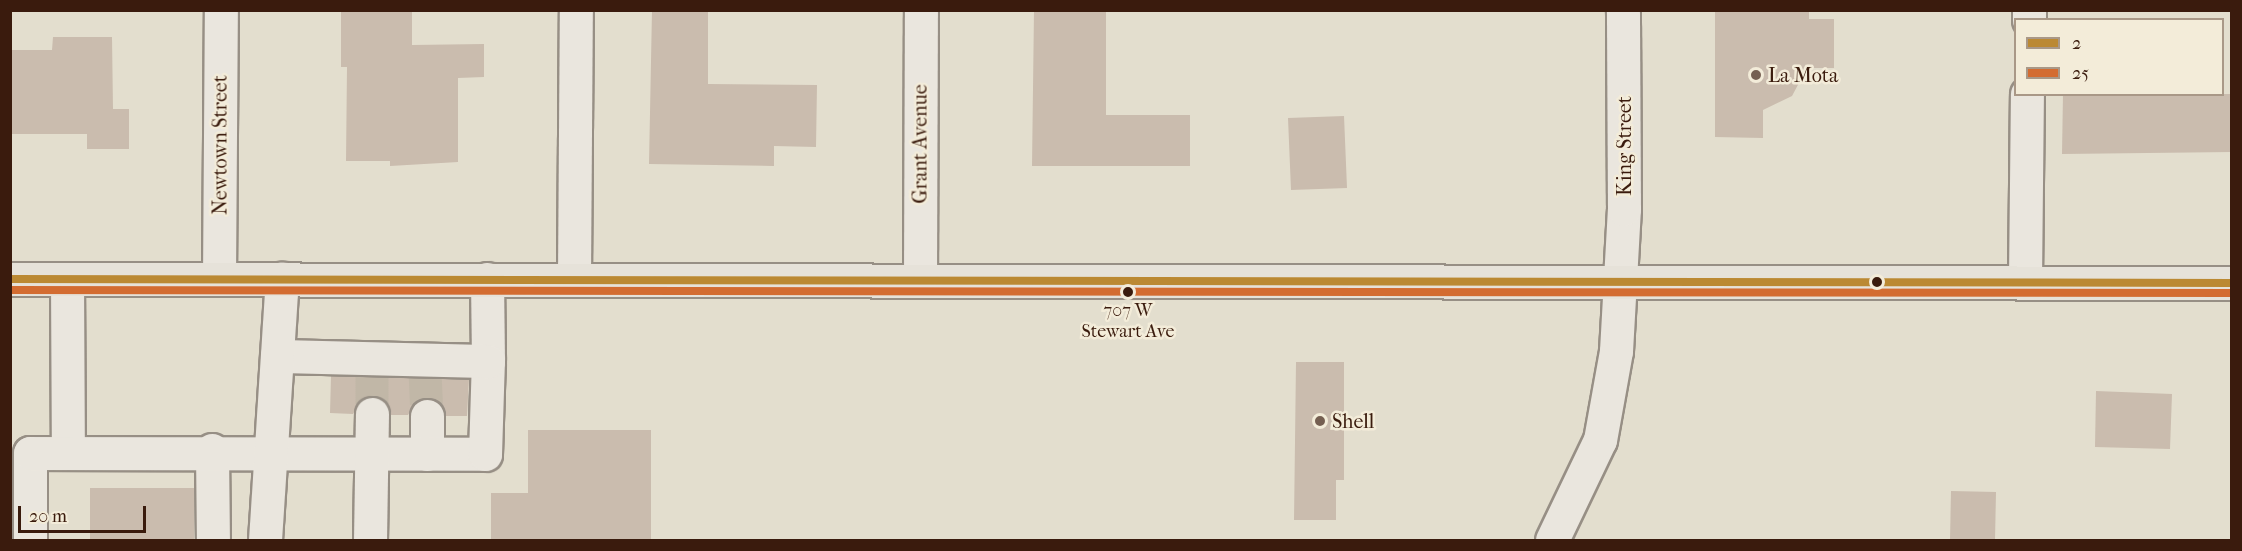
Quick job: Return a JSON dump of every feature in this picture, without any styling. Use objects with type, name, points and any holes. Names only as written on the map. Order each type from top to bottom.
[{"type":"main road","points":[[10,279],[920,277],[1621,282],[2025,279],[2232,283]]},
{"type":"street","name":"Newtown Street","points":[[219,279],[221,10]]},
{"type":"street","points":[[574,277],[576,10]]},
{"type":"street","name":"Grant Avenue","points":[[920,277],[921,10]]},
{"type":"street","name":"King Street","points":[[1552,540],[1600,440],[1616,351],[1621,282],[1623,10]]},
{"type":"street","points":[[2025,279],[2027,96]]},
{"type":"street","points":[[67,279],[68,452]]},
{"type":"street","points":[[265,540],[282,279]]},
{"type":"street","points":[[30,540],[30,453],[272,449],[485,454],[488,361],[487,279]]},
{"type":"street","points":[[277,356],[372,364],[425,365],[488,361]]},
{"type":"street","points":[[370,540],[372,414]]},
{"type":"street","points":[[427,416],[427,454]]},
{"type":"street","points":[[212,450],[213,540]]},
{"type":"building","points":[[341,10],[412,10],[412,45],[484,44],[484,77],[458,78],[458,162],[390,166],[390,161],[346,161],[347,67],[341,67]]},
{"type":"building","points":[[652,10],[708,10],[708,84],[817,85],[816,147],[774,146],[774,166],[649,164]]},
{"type":"building","points":[[1034,10],[1106,10],[1106,115],[1190,115],[1190,166],[1032,166]]},
{"type":"building","name":"La Mota","points":[[1715,10],[1809,10],[1809,19],[1834,19],[1834,68],[1807,68],[1792,96],[1763,110],[1763,138],[1715,137]]},
{"type":"building","points":[[53,37],[112,37],[113,109],[129,109],[129,149],[87,149],[87,134],[11,134],[11,50],[52,50]]},
{"type":"building","points":[[2224,94],[2232,94],[2232,152],[2062,154],[2063,96],[2224,96]]},
{"type":"building","points":[[1344,116],[1347,188],[1291,190],[1288,118]]},
{"type":"building","name":"Shell","points":[[1296,362],[1344,362],[1344,480],[1336,480],[1336,520],[1294,520]]},
{"type":"building","points":[[331,376],[469,379],[467,416],[446,416],[443,406],[428,397],[417,400],[408,415],[391,415],[388,404],[373,395],[362,398],[353,414],[330,413]]},
{"type":"building","points":[[2096,391],[2172,394],[2170,449],[2095,447]]},
{"type":"building","points":[[528,430],[651,430],[651,540],[491,540],[491,493],[528,493]]},
{"type":"building","points":[[90,488],[194,488],[194,540],[90,540]]},
{"type":"building","points":[[1951,491],[1996,492],[1995,540],[1950,540]]},
{"type":"tunnel","points":[[372,370],[372,414]]},
{"type":"tunnel","points":[[425,371],[427,416]]},
{"type":"transit line","name":"2","points":[[10,279],[2232,283]]},
{"type":"transit line","name":"25","points":[[10,290],[2232,293]]},
{"type":"place","name":"La Mota","points":[[1756,75]]},
{"type":"place","name":"707 W Stewart Ave","points":[[1128,292]]},
{"type":"place","name":"Shell","points":[[1320,421]]}]
